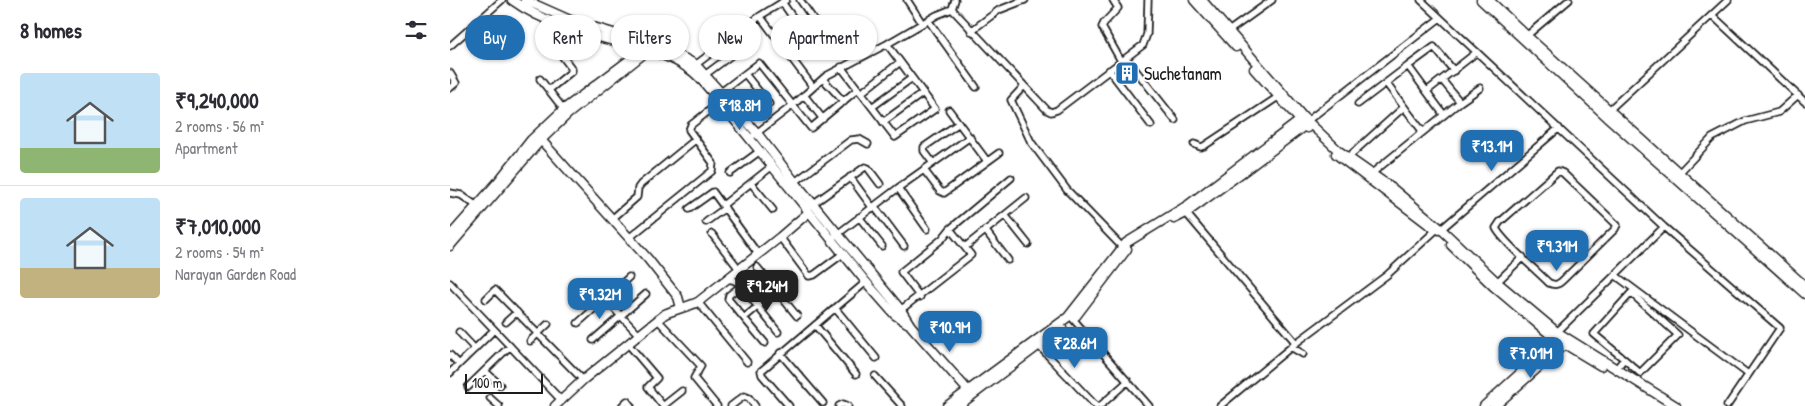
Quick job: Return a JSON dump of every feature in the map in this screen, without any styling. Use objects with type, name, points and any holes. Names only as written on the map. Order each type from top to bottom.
[{"type":"street","points":[[450,46],[502,0]]},
{"type":"street","points":[[512,0],[542,17],[571,29],[611,38]]},
{"type":"street","points":[[525,0],[570,20],[611,34]]},
{"type":"street","points":[[761,15],[784,1],[803,32],[816,23],[800,0]]},
{"type":"street","points":[[907,0],[976,87]]},
{"type":"street","points":[[750,139],[823,79],[841,67],[887,44],[925,21],[952,9],[955,0]]},
{"type":"street","points":[[971,31],[999,10],[1024,0]]},
{"type":"street","points":[[1113,0],[1118,8],[1102,27],[1124,59],[1174,120]]},
{"type":"street","points":[[952,9],[971,31],[1051,112],[1057,110],[1138,50],[1146,41],[1148,0]]},
{"type":"street","points":[[1194,0],[1227,33],[1306,121]]},
{"type":"street","points":[[1202,0],[1278,97],[1346,159],[1439,230]]},
{"type":"street","points":[[1227,33],[1272,0]]},
{"type":"street","points":[[1421,0],[1664,227],[1780,328],[1728,406]]},
{"type":"street","points":[[1481,0],[1525,37],[1805,294]]},
{"type":"street","points":[[1489,0],[1525,37]]},
{"type":"street","points":[[1525,37],[1569,0]]},
{"type":"street","points":[[1607,112],[1713,16],[1728,0]]},
{"type":"street","points":[[1713,16],[1805,102]]},
{"type":"street","points":[[761,17],[813,87]]},
{"type":"street","points":[[958,406],[969,393],[1068,317],[1124,248],[1186,213],[1440,18]]},
{"type":"street","points":[[841,67],[895,137],[935,109],[887,44]]},
{"type":"street","points":[[1358,104],[1434,47],[1454,71]]},
{"type":"street","points":[[1427,91],[1477,52]]},
{"type":"street","points":[[549,90],[572,70],[565,60]]},
{"type":"street","points":[[450,236],[531,140],[630,60]]},
{"type":"street","points":[[683,60],[706,74],[757,133],[795,182],[809,208],[838,233],[898,313]]},
{"type":"street","points":[[692,67],[701,60]]},
{"type":"street","points":[[706,74],[725,60]]},
{"type":"street","points":[[721,92],[759,63],[811,128],[900,62]]},
{"type":"street","points":[[1408,66],[1444,115]]},
{"type":"street","points":[[692,67],[771,167],[809,208],[866,282],[911,326],[969,393]]},
{"type":"street","points":[[1109,70],[1151,125]]},
{"type":"street","points":[[450,73],[456,83],[450,88]]},
{"type":"street","points":[[745,74],[768,104]]},
{"type":"street","points":[[872,107],[912,78]]},
{"type":"street","points":[[823,79],[844,102]]},
{"type":"street","points":[[540,80],[566,111]]},
{"type":"street","points":[[1442,80],[1460,102]]},
{"type":"street","points":[[1386,83],[1423,132]]},
{"type":"street","points":[[1024,86],[1011,100],[1030,142],[1067,190],[1124,248]]},
{"type":"street","points":[[1371,174],[1480,88]]},
{"type":"street","points":[[883,122],[923,93]]},
{"type":"street","points":[[1679,173],[1712,138],[1745,121],[1779,112],[1798,95]]},
{"type":"street","points":[[804,96],[823,119]]},
{"type":"street","points":[[1194,144],[1201,147],[1204,146],[1278,97]]},
{"type":"street","points":[[629,238],[712,171],[713,163],[690,133],[690,127],[720,102]]},
{"type":"street","points":[[1346,159],[1404,107]]},
{"type":"street","points":[[949,110],[988,161]]},
{"type":"street","points":[[450,246],[566,111]]},
{"type":"street","points":[[1607,112],[1679,173],[1805,286]]},
{"type":"street","points":[[947,406],[1040,346],[1073,319],[1130,240],[1188,205],[1306,121]]},
{"type":"street","points":[[933,163],[924,151],[924,147],[959,123]]},
{"type":"street","points":[[1220,406],[1294,345],[1387,275],[1559,128]]},
{"type":"street","points":[[832,239],[873,206],[970,137]]},
{"type":"street","points":[[795,182],[851,140],[859,139],[868,144]]},
{"type":"street","points":[[541,140],[629,238],[678,297],[681,308]]},
{"type":"street","points":[[612,219],[637,197],[638,188],[641,184],[695,140]]},
{"type":"street","points":[[730,173],[760,151]]},
{"type":"street","points":[[924,170],[940,191],[944,193],[998,153]]},
{"type":"street","points":[[1346,159],[1392,188],[1495,284],[1561,338],[1667,406]]},
{"type":"street","points":[[706,222],[771,167]]},
{"type":"street","points":[[450,283],[510,346],[558,403],[582,380],[670,311],[698,302],[780,237],[809,208],[850,177],[867,167],[880,184]]},
{"type":"street","points":[[1558,171],[1563,173],[1616,223],[1616,229],[1564,280],[1556,285],[1549,283],[1523,257],[1499,234],[1497,226],[1539,186],[1558,171]]},
{"type":"street","points":[[850,177],[904,246]]},
{"type":"street","points":[[920,297],[901,272],[942,239],[950,229],[1011,178]]},
{"type":"street","points":[[751,183],[773,210]]},
{"type":"street","points":[[898,188],[927,229]]},
{"type":"street","points":[[689,209],[713,192],[758,254]]},
{"type":"street","points":[[450,193],[461,195],[477,206]]},
{"type":"street","points":[[965,247],[1026,198]]},
{"type":"street","points":[[1186,213],[1303,354]]},
{"type":"street","points":[[1005,215],[1028,244]]},
{"type":"street","points":[[860,217],[882,246]]},
{"type":"street","points":[[1495,406],[1561,338],[1615,275],[1664,227]]},
{"type":"street","points":[[898,313],[971,255],[950,229]]},
{"type":"street","points":[[986,230],[1008,260]]},
{"type":"street","points":[[712,234],[739,269]]},
{"type":"street","points":[[780,237],[809,276],[844,253]]},
{"type":"street","points":[[1495,284],[1523,257]]},
{"type":"street","points":[[757,267],[797,316]]},
{"type":"street","points":[[1615,275],[1748,374]]},
{"type":"street","points":[[578,323],[629,277]]},
{"type":"street","points":[[726,279],[736,281],[741,286],[778,332]]},
{"type":"street","points":[[789,406],[761,373],[763,368],[866,282]]},
{"type":"street","points":[[741,286],[729,295],[728,299],[765,343]]},
{"type":"street","points":[[486,299],[495,290],[582,380]]},
{"type":"street","points":[[744,318],[776,291]]},
{"type":"street","points":[[1631,293],[1678,335],[1640,373],[1624,359],[1594,334],[1631,293]]},
{"type":"street","points":[[593,340],[646,294]]},
{"type":"street","points":[[606,299],[639,335]]},
{"type":"street","points":[[698,302],[747,362]]},
{"type":"street","points":[[835,308],[876,358]]},
{"type":"street","points":[[506,322],[517,312]]},
{"type":"street","points":[[1073,319],[1149,406]]},
{"type":"street","points":[[658,320],[701,366],[694,378],[717,406]]},
{"type":"street","points":[[530,341],[548,324]]},
{"type":"street","points":[[815,325],[856,374]]},
{"type":"street","points":[[450,373],[494,330]]},
{"type":"street","points":[[459,332],[475,349]]},
{"type":"street","points":[[1561,338],[1676,406]]},
{"type":"street","points":[[1484,406],[1561,338]]},
{"type":"street","points":[[628,344],[657,378],[648,387],[664,406],[682,391]]},
{"type":"street","points":[[468,387],[510,346]]},
{"type":"street","points":[[1040,346],[1096,406]]},
{"type":"street","points":[[780,353],[823,403]]},
{"type":"street","points":[[450,355],[459,364]]},
{"type":"street","points":[[1616,369],[1624,359]]},
{"type":"street","points":[[484,371],[500,385]]},
{"type":"street","points":[[875,376],[902,406]]},
{"type":"street","points":[[1100,406],[1128,381]]},
{"type":"street","points":[[731,406],[744,396],[755,406]]},
{"type":"street","points":[[490,398],[499,406]]},
{"type":"street","points":[[622,406],[627,402],[631,406]]},
{"type":"street","points":[[839,406],[843,404],[848,406]]},
{"type":"place","name":"Suchetanam","points":[[1127,73]]}]
